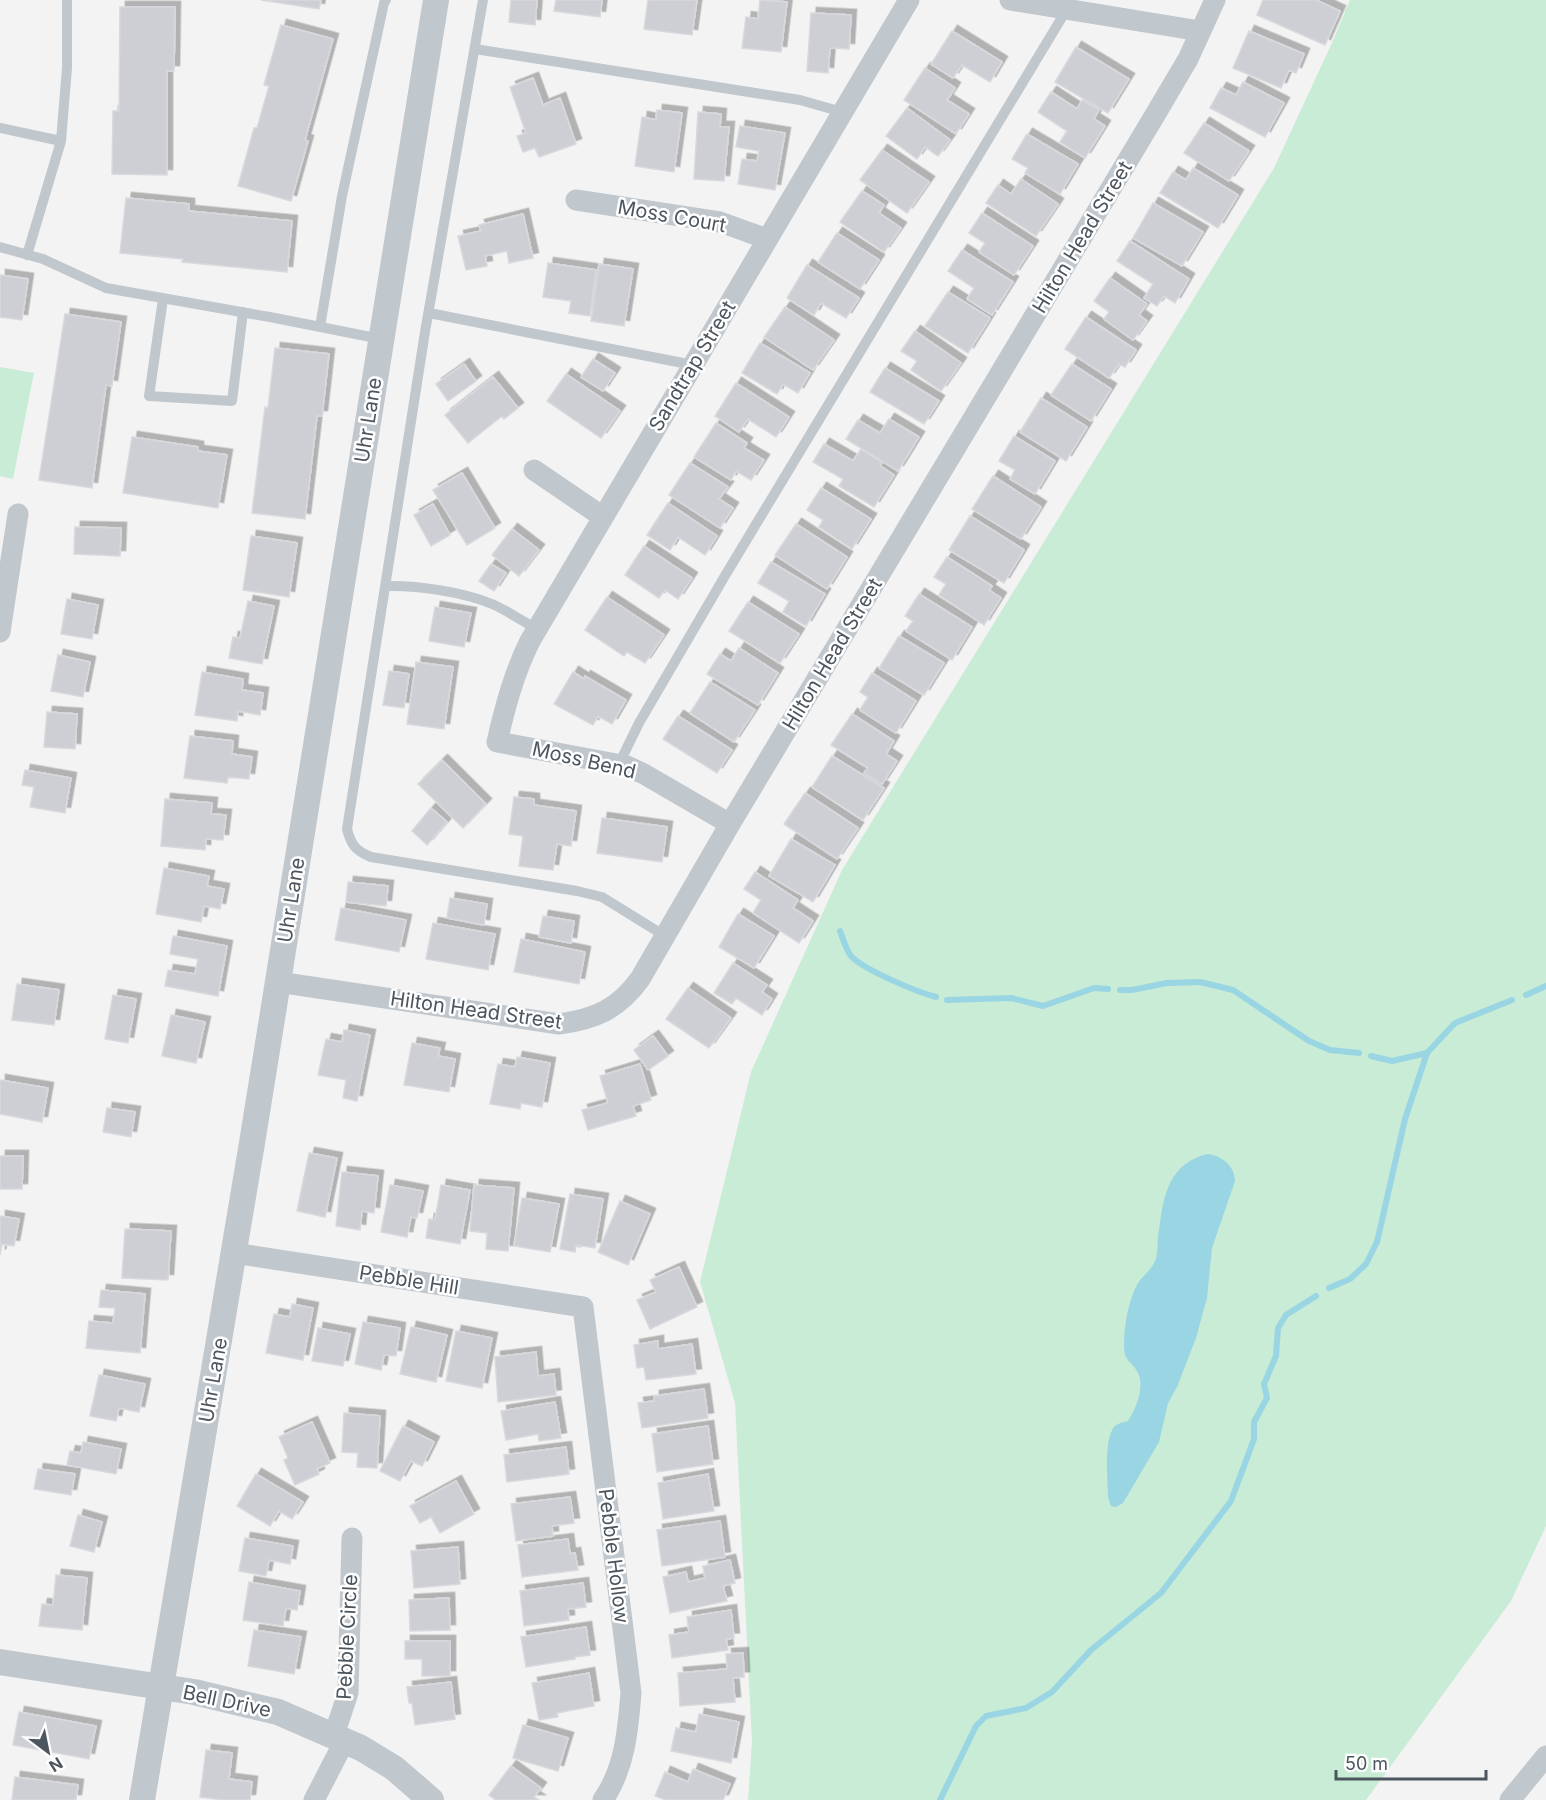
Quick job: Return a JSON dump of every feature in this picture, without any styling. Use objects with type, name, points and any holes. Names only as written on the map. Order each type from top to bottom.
[{"type":"street","name":"Uhr Lane","points":[[142,1800],[234,1253],[436,0]]},
{"type":"street","name":"Sandtrap Street","points":[[497,742],[519,662],[537,629],[909,0]]},
{"type":"street","points":[[1010,0],[1069,5],[1200,31]]},
{"type":"street","name":"Hilton Head Street","points":[[278,982],[559,1024],[584,1021],[610,1009],[624,998],[640,979],[730,824],[1155,115],[1188,59],[1215,0]]},
{"type":"street","name":"Moss Court","points":[[576,200],[720,222],[767,239]]},
{"type":"street","points":[[534,470],[603,517]]},
{"type":"street","points":[[0,632],[18,514]]},
{"type":"street","name":"Moss Bend","points":[[497,742],[618,764],[644,774],[730,824]]},
{"type":"street","name":"Pebble Hill","points":[[234,1253],[584,1307]]},
{"type":"street","name":"Pebble Hollow","points":[[584,1307],[631,1693],[628,1738],[615,1778],[603,1800]]},
{"type":"street","name":"Pebble Circle","points":[[314,1800],[340,1737],[348,1693],[352,1538]]},
{"type":"street","name":"Bell Drive","points":[[0,1662],[195,1692],[278,1712],[340,1737],[394,1768],[431,1800]]},
{"type":"street","points":[[1510,1800],[1546,1756]]},
{"type":"lane","points":[[27,255],[61,141],[67,68],[67,0]]},
{"type":"lane","points":[[320,327],[342,196],[386,0]]},
{"type":"lane","points":[[483,0],[429,314],[347,829],[350,842],[357,852],[371,857],[602,897],[665,936]]},
{"type":"lane","points":[[618,764],[639,723],[726,574],[1069,5]]},
{"type":"lane","points":[[475,49],[800,100],[842,112]]},
{"type":"lane","points":[[0,129],[61,141]]},
{"type":"lane","points":[[0,247],[43,259],[106,288],[381,339]]},
{"type":"lane","points":[[163,299],[149,396],[232,401],[243,312]]},
{"type":"lane","points":[[429,314],[693,365]]},
{"type":"lane","points":[[386,586],[412,585],[469,597],[491,604],[537,629]]},
{"type":"green space","points":[[1350,0],[1546,0],[1546,1526],[1511,1601],[1366,1800],[748,1800],[752,1742],[735,1403],[700,1282],[751,1072],[842,870],[1274,168]]},
{"type":"green space","points":[[0,367],[34,373],[13,479],[0,476]]},
{"type":"water","points":[[1207,1154],[1226,1162],[1233,1171],[1235,1181],[1212,1248],[1207,1298],[1196,1338],[1177,1387],[1168,1403],[1159,1442],[1123,1503],[1116,1507],[1111,1506],[1108,1497],[1107,1471],[1109,1440],[1115,1426],[1128,1421],[1137,1404],[1141,1385],[1136,1369],[1127,1359],[1124,1351],[1129,1306],[1138,1283],[1156,1259],[1162,1211],[1174,1176],[1193,1159]]},
{"type":"building","points":[[261,0],[321,0],[319,9]]},
{"type":"building","points":[[511,0],[537,0],[535,25],[509,22]]},
{"type":"building","points":[[556,0],[602,0],[600,17],[554,11]]},
{"type":"building","points":[[648,0],[697,0],[692,35],[644,29]]},
{"type":"building","points":[[760,0],[787,2],[781,52],[742,48],[746,17],[758,19]]},
{"type":"building","points":[[1263,0],[1316,0],[1340,11],[1325,45],[1257,15]]},
{"type":"building","points":[[120,7],[175,7],[174,71],[167,71],[167,175],[112,174],[113,111],[119,111]]},
{"type":"building","points":[[811,13],[851,15],[849,49],[830,48],[828,73],[807,71]]},
{"type":"building","points":[[281,25],[333,39],[291,201],[238,186],[254,128],[257,128],[269,86],[264,85]]},
{"type":"building","points":[[952,31],[1002,62],[990,82],[962,65],[953,78],[931,64]]},
{"type":"building","points":[[1249,31],[1304,54],[1296,73],[1289,70],[1281,88],[1233,68]]},
{"type":"building","points":[[1076,47],[1129,79],[1108,113],[1055,82]]},
{"type":"building","points":[[925,68],[955,88],[947,100],[969,114],[956,134],[904,100]]},
{"type":"building","points":[[533,78],[543,105],[560,98],[576,144],[539,157],[535,148],[523,152],[517,136],[526,133],[510,87]]},
{"type":"building","points":[[1243,82],[1284,103],[1265,137],[1210,108],[1221,88],[1236,95]]},
{"type":"building","points":[[1051,92],[1077,109],[1082,100],[1099,110],[1094,119],[1105,126],[1085,158],[1060,142],[1067,131],[1038,112]]},
{"type":"building","points":[[907,108],[950,140],[938,156],[925,147],[917,159],[886,136]]},
{"type":"building","points":[[657,110],[682,113],[674,172],[635,166],[642,117],[656,120]]},
{"type":"building","points":[[698,112],[721,114],[720,127],[729,127],[724,181],[694,179]]},
{"type":"building","points":[[1204,123],[1249,151],[1229,181],[1184,153]]},
{"type":"building","points":[[740,126],[785,133],[775,190],[738,184],[742,159],[757,161],[759,151],[736,147]]},
{"type":"building","points":[[1027,134],[1078,164],[1060,194],[1025,173],[1028,168],[1012,159]]},
{"type":"building","points":[[882,150],[929,182],[907,213],[860,180]]},
{"type":"building","points":[[1193,168],[1238,195],[1218,228],[1160,193],[1173,172],[1186,180]]},
{"type":"building","points":[[1021,179],[1058,204],[1036,236],[986,203],[998,185],[1011,194]]},
{"type":"building","points":[[862,191],[884,205],[879,213],[901,228],[884,252],[840,222]]},
{"type":"building","points":[[126,198],[189,204],[189,211],[292,221],[287,272],[182,262],[183,259],[120,253]]},
{"type":"building","points":[[1153,203],[1203,232],[1182,266],[1133,238]]},
{"type":"building","points":[[982,213],[1033,246],[1014,275],[979,252],[985,243],[969,233]]},
{"type":"building","points":[[523,214],[533,258],[509,263],[507,251],[485,256],[487,266],[466,270],[458,236],[481,231],[479,225]]},
{"type":"building","points":[[837,233],[879,260],[860,289],[818,262]]},
{"type":"building","points":[[1130,241],[1189,279],[1175,303],[1164,296],[1157,306],[1144,298],[1153,284],[1117,261]]},
{"type":"building","points":[[962,250],[1013,282],[992,315],[967,299],[974,288],[948,271]]},
{"type":"building","points":[[548,263],[596,270],[590,316],[569,313],[571,301],[543,297]]},
{"type":"building","points":[[599,264],[633,269],[624,326],[591,321]]},
{"type":"building","points":[[807,265],[859,298],[846,318],[821,303],[814,315],[787,298]]},
{"type":"building","points":[[0,275],[28,279],[22,320],[0,317]]},
{"type":"building","points":[[1110,278],[1147,304],[1139,315],[1147,321],[1133,340],[1104,319],[1109,312],[1094,301]]},
{"type":"building","points":[[948,292],[990,318],[968,353],[925,326]]},
{"type":"building","points":[[785,307],[834,340],[813,370],[764,337]]},
{"type":"building","points":[[65,314],[121,322],[112,386],[106,385],[92,488],[39,480]]},
{"type":"building","points":[[1086,317],[1136,350],[1125,367],[1119,364],[1109,378],[1065,349]]},
{"type":"building","points":[[915,331],[961,363],[941,391],[911,370],[917,361],[901,351]]},
{"type":"building","points":[[760,343],[810,373],[798,393],[783,384],[777,394],[742,373]]},
{"type":"building","points":[[275,348],[329,354],[322,416],[317,416],[305,519],[252,513]]},
{"type":"building","points":[[593,359],[615,373],[603,391],[581,377]]},
{"type":"building","points":[[464,364],[476,381],[448,401],[436,384]]},
{"type":"building","points":[[1072,364],[1111,389],[1091,421],[1051,395]]},
{"type":"building","points":[[885,368],[939,401],[924,424],[870,392]]},
{"type":"building","points":[[566,374],[620,411],[601,438],[547,401]]},
{"type":"building","points":[[493,377],[518,408],[504,419],[502,416],[468,443],[445,415]]},
{"type":"building","points":[[736,383],[789,417],[776,437],[748,419],[739,432],[715,416]]},
{"type":"building","points":[[1041,398],[1087,427],[1066,461],[1020,432]]},
{"type":"building","points":[[889,419],[919,437],[898,471],[846,439],[858,420],[880,433]]},
{"type":"building","points":[[716,423],[747,443],[744,448],[764,460],[751,480],[736,471],[731,480],[694,457]]},
{"type":"building","points":[[1014,436],[1055,461],[1035,494],[1010,479],[1015,470],[999,461]]},
{"type":"building","points":[[132,437],[198,447],[198,451],[227,455],[218,508],[123,493]]},
{"type":"building","points":[[824,444],[853,461],[861,449],[882,462],[880,466],[894,475],[874,507],[839,486],[843,479],[813,462]]},
{"type":"building","points":[[690,463],[728,487],[719,499],[733,508],[720,528],[669,495]]},
{"type":"building","points":[[462,473],[495,528],[467,545],[433,490]]},
{"type":"building","points":[[993,476],[1041,507],[1021,539],[972,509]]},
{"type":"building","points":[[821,488],[871,519],[852,549],[819,527],[823,520],[807,510]]},
{"type":"building","points":[[668,503],[717,536],[705,555],[678,537],[670,550],[647,535]]},
{"type":"building","points":[[433,504],[450,535],[431,546],[414,515]]},
{"type":"building","points":[[970,516],[1024,550],[1004,583],[949,550]]},
{"type":"building","points":[[796,524],[847,557],[827,589],[775,555]]},
{"type":"building","points":[[75,527],[121,528],[120,556],[74,554]]},
{"type":"building","points":[[512,529],[539,550],[519,576],[492,555]]},
{"type":"building","points":[[251,536],[297,543],[289,597],[243,590]]},
{"type":"building","points":[[644,546],[692,578],[678,599],[665,590],[659,598],[625,575]]},
{"type":"building","points":[[947,557],[992,586],[989,590],[1001,598],[984,625],[939,595],[946,584],[934,577]]},
{"type":"building","points":[[771,562],[825,594],[806,626],[783,612],[789,601],[758,583]]},
{"type":"building","points":[[491,564],[506,573],[494,591],[479,581]]},
{"type":"building","points":[[919,594],[972,627],[952,660],[906,631],[913,621],[905,616]]},
{"type":"building","points":[[607,597],[664,635],[645,663],[627,652],[624,656],[585,630]]},
{"type":"building","points":[[67,599],[98,605],[92,639],[61,634]]},
{"type":"building","points":[[248,601],[274,606],[262,664],[229,658],[233,637],[240,638]]},
{"type":"building","points":[[748,602],[799,634],[780,663],[729,631]]},
{"type":"building","points":[[435,607],[471,613],[464,647],[429,641]]},
{"type":"building","points":[[899,636],[944,663],[924,695],[879,668]]},
{"type":"building","points":[[739,648],[778,673],[758,705],[707,674],[720,654],[731,661]]},
{"type":"building","points":[[58,655],[90,662],[83,697],[51,691]]},
{"type":"building","points":[[416,662],[453,667],[444,729],[407,724]]},
{"type":"building","points":[[389,671],[409,674],[404,708],[383,705]]},
{"type":"building","points":[[202,672],[243,679],[242,690],[263,693],[260,715],[238,711],[237,721],[195,715]]},
{"type":"building","points":[[573,672],[584,679],[585,676],[626,700],[612,724],[598,716],[593,725],[554,704]]},
{"type":"building","points":[[872,673],[916,701],[896,733],[860,710],[868,697],[860,692]]},
{"type":"building","points":[[710,682],[755,710],[734,742],[690,713]]},
{"type":"building","points":[[47,712],[77,714],[75,749],[44,747]]},
{"type":"building","points":[[852,714],[894,741],[886,754],[897,761],[882,784],[864,773],[868,768],[831,745]]},
{"type":"building","points":[[678,716],[732,750],[717,773],[663,739]]},
{"type":"building","points":[[190,736],[233,741],[232,754],[252,757],[249,779],[228,777],[227,783],[184,778]]},
{"type":"building","points":[[832,756],[884,788],[863,820],[812,787]]},
{"type":"building","points":[[442,760],[486,804],[463,828],[418,784]]},
{"type":"building","points":[[25,770],[71,778],[65,813],[30,807],[34,787],[22,785]]},
{"type":"building","points":[[805,793],[858,828],[837,859],[784,824]]},
{"type":"building","points":[[514,797],[534,799],[534,805],[576,811],[571,846],[557,844],[553,870],[519,866],[523,836],[509,834]]},
{"type":"building","points":[[165,799],[212,803],[211,814],[226,815],[223,840],[206,839],[205,850],[161,846]]},
{"type":"building","points":[[431,808],[447,822],[427,845],[412,831]]},
{"type":"building","points":[[602,818],[667,827],[662,862],[597,853]]},
{"type":"building","points":[[791,839],[835,865],[813,902],[769,876]]},
{"type":"building","points":[[164,868],[209,876],[207,886],[224,889],[220,909],[204,906],[201,922],[156,914]]},
{"type":"building","points":[[755,872],[798,900],[793,908],[813,921],[799,943],[753,913],[761,900],[744,889]]},
{"type":"building","points":[[348,882],[388,886],[386,906],[346,902]]},
{"type":"building","points":[[450,898],[487,904],[484,925],[447,918]]},
{"type":"building","points":[[341,908],[406,920],[399,952],[335,940]]},
{"type":"building","points":[[738,914],[774,936],[754,968],[719,947]]},
{"type":"building","points":[[543,916],[574,921],[571,943],[539,937]]},
{"type":"building","points":[[433,923],[495,934],[488,970],[426,959]]},
{"type":"building","points":[[173,936],[227,946],[218,996],[165,986],[168,970],[195,974],[198,959],[170,954]]},
{"type":"building","points":[[521,939],[585,952],[579,984],[514,972]]},
{"type":"building","points":[[733,963],[767,985],[762,992],[772,999],[762,1015],[736,998],[732,1004],[714,993]]},
{"type":"building","points":[[17,984],[59,990],[54,1025],[12,1020]]},
{"type":"building","points":[[688,988],[731,1018],[709,1048],[666,1019]]},
{"type":"building","points":[[113,995],[136,999],[128,1043],[105,1039]]},
{"type":"building","points":[[171,1015],[205,1022],[196,1063],[162,1056]]},
{"type":"building","points":[[344,1030],[370,1035],[357,1101],[343,1098],[346,1080],[318,1075],[326,1039],[342,1042]]},
{"type":"building","points":[[653,1036],[668,1056],[648,1070],[634,1050]]},
{"type":"building","points":[[412,1043],[440,1048],[438,1056],[455,1059],[449,1092],[404,1085]]},
{"type":"building","points":[[517,1057],[550,1063],[542,1107],[521,1103],[520,1109],[490,1104],[498,1064],[515,1067]]},
{"type":"building","points":[[640,1064],[651,1100],[633,1106],[636,1116],[588,1130],[582,1110],[608,1103],[600,1076]]},
{"type":"building","points":[[0,1080],[48,1088],[42,1122],[0,1114]]},
{"type":"building","points":[[107,1108],[135,1112],[131,1137],[103,1132]]},
{"type":"building","points":[[309,1153],[337,1158],[325,1217],[297,1211]]},
{"type":"building","points":[[0,1156],[23,1156],[22,1189],[0,1189]]},
{"type":"building","points":[[342,1172],[378,1176],[374,1213],[362,1211],[360,1230],[336,1226]]},
{"type":"building","points":[[390,1185],[423,1191],[417,1218],[411,1217],[407,1237],[381,1232]]},
{"type":"building","points":[[441,1185],[470,1190],[460,1244],[426,1238],[429,1219],[435,1220]]},
{"type":"building","points":[[474,1185],[514,1188],[508,1251],[486,1249],[487,1233],[470,1231]]},
{"type":"building","points":[[570,1194],[603,1199],[595,1248],[576,1245],[575,1252],[560,1249]]},
{"type":"building","points":[[522,1198],[559,1204],[550,1252],[514,1246]]},
{"type":"building","points":[[620,1201],[650,1214],[628,1265],[598,1252]]},
{"type":"building","points":[[0,1216],[19,1219],[14,1246],[2,1244],[0,1255]]},
{"type":"building","points":[[125,1229],[171,1231],[168,1280],[122,1278]]},
{"type":"building","points":[[679,1267],[697,1307],[650,1329],[637,1300],[656,1292],[650,1280]]},
{"type":"building","points":[[101,1290],[145,1294],[140,1353],[86,1348],[89,1321],[113,1323],[115,1308],[99,1307]]},
{"type":"building","points":[[292,1304],[313,1308],[303,1360],[266,1353],[274,1314],[290,1317]]},
{"type":"building","points":[[363,1322],[400,1328],[396,1356],[384,1355],[381,1370],[355,1364]]},
{"type":"building","points":[[411,1327],[447,1335],[436,1382],[400,1374]]},
{"type":"building","points":[[318,1328],[350,1334],[343,1366],[312,1361]]},
{"type":"building","points":[[456,1331],[492,1338],[482,1388],[446,1381]]},
{"type":"building","points":[[658,1341],[658,1349],[692,1344],[696,1374],[646,1380],[644,1367],[637,1368],[634,1345]]},
{"type":"building","points":[[536,1352],[538,1376],[554,1374],[556,1395],[498,1402],[495,1357]]},
{"type":"building","points":[[99,1375],[145,1384],[139,1412],[119,1408],[116,1421],[90,1416]]},
{"type":"building","points":[[704,1389],[708,1418],[642,1428],[638,1403],[654,1401],[654,1396]]},
{"type":"building","points":[[555,1402],[561,1438],[539,1441],[538,1434],[506,1440],[501,1411]]},
{"type":"building","points":[[344,1413],[380,1416],[377,1468],[357,1467],[358,1453],[342,1452]]},
{"type":"building","points":[[312,1422],[330,1463],[317,1469],[319,1474],[295,1485],[284,1460],[288,1458],[279,1437]]},
{"type":"building","points":[[403,1426],[434,1442],[422,1466],[411,1461],[400,1481],[380,1471]]},
{"type":"building","points":[[708,1426],[713,1464],[657,1472],[652,1434]]},
{"type":"building","points":[[83,1442],[121,1449],[116,1474],[67,1465],[70,1451],[81,1453]]},
{"type":"building","points":[[566,1447],[569,1474],[507,1482],[504,1455]]},
{"type":"building","points":[[38,1469],[75,1474],[71,1495],[34,1489]]},
{"type":"building","points":[[256,1474],[303,1502],[292,1519],[279,1511],[270,1526],[237,1506]]},
{"type":"building","points":[[708,1474],[714,1511],[663,1519],[658,1483]]},
{"type":"building","points":[[456,1481],[474,1514],[440,1533],[431,1517],[420,1523],[410,1506]]},
{"type":"building","points":[[570,1497],[574,1523],[552,1526],[553,1536],[516,1541],[511,1504]]},
{"type":"building","points":[[78,1515],[102,1522],[94,1552],[70,1546]]},
{"type":"building","points":[[720,1521],[725,1557],[662,1566],[657,1530]]},
{"type":"building","points":[[245,1538],[293,1546],[290,1564],[269,1560],[266,1576],[239,1571]]},
{"type":"building","points":[[568,1539],[570,1554],[575,1553],[578,1570],[522,1577],[518,1545]]},
{"type":"building","points":[[458,1547],[460,1584],[414,1588],[411,1551]]},
{"type":"building","points":[[730,1560],[735,1583],[723,1586],[727,1601],[670,1613],[663,1577],[686,1572],[688,1582],[705,1578],[703,1566]]},
{"type":"building","points":[[56,1575],[87,1578],[82,1630],[39,1626],[42,1604],[53,1605]]},
{"type":"building","points":[[249,1582],[300,1591],[297,1610],[286,1608],[283,1626],[243,1620]]},
{"type":"building","points":[[583,1583],[586,1607],[568,1609],[569,1620],[524,1626],[520,1591]]},
{"type":"building","points":[[449,1598],[450,1630],[410,1631],[409,1600]]},
{"type":"building","points":[[731,1610],[734,1638],[726,1639],[728,1650],[672,1658],[669,1635],[689,1632],[687,1617]]},
{"type":"building","points":[[586,1627],[590,1655],[526,1667],[521,1637]]},
{"type":"building","points":[[254,1630],[301,1637],[294,1674],[248,1666]]},
{"type":"building","points":[[405,1641],[450,1641],[450,1676],[422,1676],[422,1659],[405,1659]]},
{"type":"building","points":[[743,1653],[744,1677],[733,1678],[735,1702],[680,1706],[678,1673],[727,1669],[726,1654]]},
{"type":"building","points":[[589,1673],[594,1706],[557,1713],[558,1717],[539,1720],[532,1683]]},
{"type":"building","points":[[451,1682],[455,1719],[415,1725],[407,1687]]},
{"type":"building","points":[[19,1712],[96,1726],[89,1759],[13,1745]]},
{"type":"building","points":[[699,1714],[739,1722],[731,1763],[671,1751],[676,1728],[696,1732]]},
{"type":"building","points":[[523,1725],[568,1738],[558,1771],[513,1758]]},
{"type":"building","points":[[206,1750],[232,1753],[229,1779],[252,1782],[250,1800],[200,1797]]},
{"type":"building","points":[[511,1766],[541,1788],[534,1797],[539,1800],[496,1800],[489,1795]]},
{"type":"building","points":[[693,1769],[730,1784],[723,1800],[666,1800],[655,1796],[665,1772],[688,1782]]},
{"type":"building","points":[[15,1777],[78,1785],[76,1800],[12,1800]]},
{"type":"waterway","points":[[840,931],[849,954],[858,962],[891,980],[936,997]]},
{"type":"waterway","points":[[1120,990],[1167,983],[1200,982],[1233,990],[1309,1041],[1330,1050],[1359,1053]]},
{"type":"waterway","points":[[1526,995],[1546,986]]},
{"type":"waterway","points":[[947,1000],[1011,998],[1043,1006],[1094,988],[1108,989]]},
{"type":"waterway","points":[[1329,1288],[1350,1279],[1366,1264],[1377,1242],[1405,1119],[1427,1053],[1455,1023],[1512,1000]]},
{"type":"waterway","points":[[1371,1056],[1392,1061],[1427,1053]]},
{"type":"waterway","points":[[940,1800],[976,1726],[986,1716],[1026,1708],[1052,1692],[1091,1650],[1161,1593],[1231,1501],[1254,1439],[1254,1422],[1267,1398],[1264,1384],[1276,1356],[1278,1328],[1286,1315],[1316,1296]]}]
